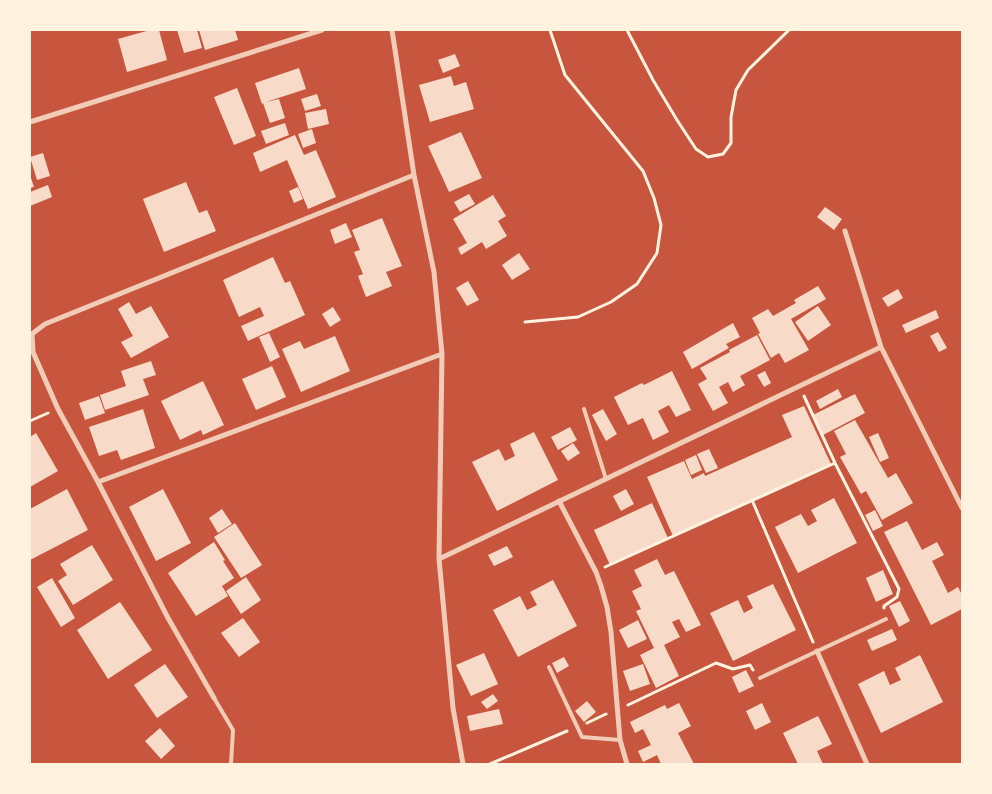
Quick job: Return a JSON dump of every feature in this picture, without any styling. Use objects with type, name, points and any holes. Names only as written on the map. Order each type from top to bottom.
[{"type":"street","points":[[30,122],[322,30]]},
{"type":"street","points":[[392,30],[414,176],[434,272],[442,354],[439,559],[453,708],[463,764]]},
{"type":"street","points":[[214,698],[168,618],[58,409],[33,352],[32,334],[45,324],[414,176]]},
{"type":"street","points":[[845,231],[880,347],[962,508]]},
{"type":"street","points":[[439,559],[880,347]]},
{"type":"street","points":[[98,482],[442,354]]},
{"type":"street","points":[[559,501],[596,572],[607,607],[611,632],[620,740],[627,764]]},
{"type":"street","points":[[817,651],[867,764]]},
{"type":"lane","points":[[584,409],[606,479]]},
{"type":"lane","points":[[760,678],[886,619]]},
{"type":"lane","points":[[549,667],[582,737],[620,740]]},
{"type":"lane","points":[[214,698],[233,730],[231,764]]},
{"type":"path","points":[[525,322],[578,317],[611,302],[637,284],[657,253],[661,225],[654,198],[643,171],[565,75],[550,30]]},
{"type":"path","points":[[627,30],[653,80],[677,120],[696,149],[708,156],[723,154],[731,143],[731,117],[736,90],[748,70],[789,30]]},
{"type":"path","points":[[799,386],[899,589],[897,597],[884,606],[886,619]]},
{"type":"path","points":[[30,421],[58,409]]},
{"type":"path","points":[[596,572],[835,462]]},
{"type":"path","points":[[752,500],[817,651]]},
{"type":"path","points":[[490,764],[618,710],[716,663],[733,669],[750,664],[760,678]]},
{"type":"building","points":[[150,30],[159,30],[167,60],[127,72],[118,39]]},
{"type":"building","points":[[177,30],[197,30],[202,48],[184,53]]},
{"type":"building","points":[[199,30],[235,30],[238,40],[205,50]]},
{"type":"building","points":[[455,54],[460,66],[443,73],[438,60]]},
{"type":"building","points":[[299,68],[306,89],[266,102],[279,99],[285,118],[270,123],[255,83]]},
{"type":"building","points":[[451,76],[454,86],[466,82],[474,109],[430,122],[419,85]]},
{"type":"building","points":[[237,88],[256,136],[234,145],[214,97]]},
{"type":"building","points":[[317,94],[321,106],[305,111],[301,99]]},
{"type":"building","points":[[326,109],[329,124],[308,129],[305,113]]},
{"type":"building","points":[[285,123],[289,135],[266,144],[261,131]]},
{"type":"building","points":[[312,129],[316,143],[303,148],[298,134]]},
{"type":"building","points":[[461,132],[482,178],[449,192],[428,146]]},
{"type":"building","points":[[295,135],[304,155],[316,150],[336,197],[308,209],[287,160],[260,172],[253,153]]},
{"type":"building","points":[[43,153],[50,176],[37,180],[30,157]]},
{"type":"building","points":[[30,175],[34,187],[30,188]]},
{"type":"building","points":[[186,182],[199,213],[207,210],[216,231],[164,252],[143,199]]},
{"type":"building","points":[[48,185],[52,197],[30,206],[30,192]]},
{"type":"building","points":[[298,187],[303,199],[294,203],[289,191]]},
{"type":"building","points":[[469,194],[475,204],[460,212],[454,202]]},
{"type":"building","points":[[493,195],[506,216],[498,221],[507,236],[486,249],[482,242],[461,255],[458,248],[467,243],[453,219]]},
{"type":"building","points":[[825,207],[842,219],[834,230],[817,217]]},
{"type":"building","points":[[382,218],[402,266],[386,272],[392,286],[366,297],[358,276],[363,274],[354,252],[360,250],[352,230]]},
{"type":"building","points":[[346,223],[352,237],[335,244],[330,230]]},
{"type":"building","points":[[519,253],[530,269],[512,280],[502,265]]},
{"type":"building","points":[[273,257],[285,283],[290,281],[305,315],[248,341],[241,326],[264,316],[260,307],[239,317],[223,280]]},
{"type":"building","points":[[468,281],[479,300],[467,306],[456,288]]},
{"type":"building","points":[[818,286],[826,299],[791,319],[809,350],[785,363],[779,353],[771,358],[752,318],[768,309],[773,316],[796,303],[794,300]]},
{"type":"building","points":[[898,289],[903,298],[888,307],[882,298]]},
{"type":"building","points":[[129,302],[136,314],[151,306],[169,337],[131,358],[121,342],[133,336],[118,309]]},
{"type":"building","points":[[818,306],[831,325],[808,341],[795,322]]},
{"type":"building","points":[[333,307],[341,320],[330,327],[322,314]]},
{"type":"building","points":[[936,310],[939,318],[906,333],[902,325]]},
{"type":"building","points":[[733,323],[740,337],[726,344],[729,348],[692,369],[683,352]]},
{"type":"building","points":[[938,332],[947,348],[939,352],[930,336]]},
{"type":"building","points":[[269,333],[280,357],[270,362],[259,337]]},
{"type":"building","points":[[757,335],[770,360],[740,376],[745,385],[733,392],[728,382],[719,387],[728,403],[713,411],[698,384],[707,379],[700,368]]},
{"type":"building","points":[[335,336],[350,371],[301,392],[282,349],[300,341],[304,349]]},
{"type":"building","points":[[151,361],[156,375],[143,379],[149,395],[105,410],[100,395],[126,386],[121,371]]},
{"type":"building","points":[[272,366],[286,397],[256,410],[242,379]]},
{"type":"building","points":[[672,371],[691,410],[676,417],[669,405],[658,411],[669,432],[653,440],[643,418],[628,425],[614,397]]},
{"type":"building","points":[[765,371],[771,383],[764,387],[757,375]]},
{"type":"building","points":[[203,381],[224,425],[203,435],[201,430],[180,440],[161,401]]},
{"type":"building","points":[[838,389],[842,397],[820,409],[816,401]]},
{"type":"building","points":[[855,394],[865,413],[823,435],[813,415]]},
{"type":"building","points":[[99,396],[105,413],[85,420],[79,403]]},
{"type":"building","points":[[804,406],[831,464],[673,536],[647,477],[684,461],[692,479],[704,473],[705,476],[792,437],[782,415]]},
{"type":"building","points":[[143,409],[155,448],[121,460],[117,450],[99,456],[89,427]]},
{"type":"building","points":[[603,409],[617,434],[606,441],[592,415]]},
{"type":"building","points":[[855,420],[888,478],[896,473],[913,503],[882,520],[866,491],[861,494],[840,457],[846,454],[834,431]]},
{"type":"building","points":[[570,427],[577,440],[558,450],[551,437]]},
{"type":"building","points":[[534,432],[558,480],[497,511],[472,462],[499,449],[505,461],[515,456],[510,444]]},
{"type":"building","points":[[36,433],[58,471],[30,487],[30,437]]},
{"type":"building","points":[[878,433],[889,458],[880,462],[869,437]]},
{"type":"building","points":[[573,443],[580,453],[568,461],[561,451]]},
{"type":"building","points":[[709,449],[718,468],[706,473],[697,454]]},
{"type":"building","points":[[696,455],[702,470],[691,475],[685,460]]},
{"type":"building","points":[[67,489],[88,530],[30,560],[30,509]]},
{"type":"building","points":[[163,489],[191,543],[156,561],[129,507]]},
{"type":"building","points":[[626,489],[634,504],[621,511],[613,496]]},
{"type":"building","points":[[834,498],[857,543],[798,573],[775,527],[801,514],[808,526],[817,521],[811,510]]},
{"type":"building","points":[[652,503],[668,538],[610,565],[594,530]]},
{"type":"building","points":[[222,509],[232,524],[218,533],[209,518]]},
{"type":"building","points":[[875,510],[883,526],[873,531],[865,515]]},
{"type":"building","points":[[907,521],[922,550],[937,542],[944,555],[932,561],[948,593],[958,587],[962,595],[962,609],[931,625],[884,532]]},
{"type":"building","points":[[235,523],[262,565],[241,578],[214,537]]},
{"type":"building","points":[[214,542],[234,578],[222,586],[228,596],[196,616],[168,573]]},
{"type":"building","points":[[92,545],[113,580],[73,605],[58,581],[67,575],[60,564]]},
{"type":"building","points":[[507,546],[513,557],[494,566],[488,555]]},
{"type":"building","points":[[657,559],[665,575],[674,571],[701,625],[686,632],[679,619],[672,622],[680,637],[664,645],[679,676],[656,688],[640,655],[654,648],[636,611],[641,609],[632,591],[642,586],[634,570]]},
{"type":"building","points":[[883,570],[893,594],[876,602],[866,578]]},
{"type":"building","points":[[246,577],[261,600],[241,614],[226,591]]},
{"type":"building","points":[[52,578],[75,618],[61,627],[37,587]]},
{"type":"building","points":[[553,580],[577,626],[518,657],[493,610],[520,596],[527,610],[537,605],[530,592]]},
{"type":"building","points":[[773,584],[796,630],[733,661],[710,613],[738,600],[744,613],[753,608],[747,596]]},
{"type":"building","points":[[900,601],[910,621],[899,627],[889,606]]},
{"type":"building","points":[[120,602],[152,650],[108,679],[77,630]]},
{"type":"building","points":[[243,618],[260,642],[239,657],[221,633]]},
{"type":"building","points":[[638,620],[647,639],[628,648],[619,630]]},
{"type":"building","points":[[892,629],[897,640],[872,651],[867,640]]},
{"type":"building","points":[[484,653],[498,684],[471,696],[456,665]]},
{"type":"building","points":[[920,655],[943,702],[881,733],[858,684],[884,671],[890,685],[901,680],[895,668]]},
{"type":"building","points":[[564,657],[569,666],[557,673],[552,663]]},
{"type":"building","points":[[165,664],[188,697],[157,718],[134,685]]},
{"type":"building","points":[[643,664],[650,684],[630,691],[623,671]]},
{"type":"building","points":[[746,670],[754,686],[739,693],[732,677]]},
{"type":"building","points":[[493,694],[498,701],[487,709],[481,702]]},
{"type":"building","points":[[587,701],[596,712],[584,722],[575,711]]},
{"type":"building","points":[[679,703],[691,726],[678,733],[694,764],[661,764],[657,755],[643,762],[638,751],[651,745],[643,729],[635,733],[630,722],[665,705],[667,709]]},
{"type":"building","points":[[762,703],[771,722],[755,730],[746,711]]},
{"type":"building","points":[[499,709],[503,724],[470,731],[467,716]]},
{"type":"building","points":[[818,716],[832,744],[817,751],[823,764],[798,764],[783,733]]},
{"type":"building","points":[[160,728],[175,746],[161,759],[145,741]]}]
